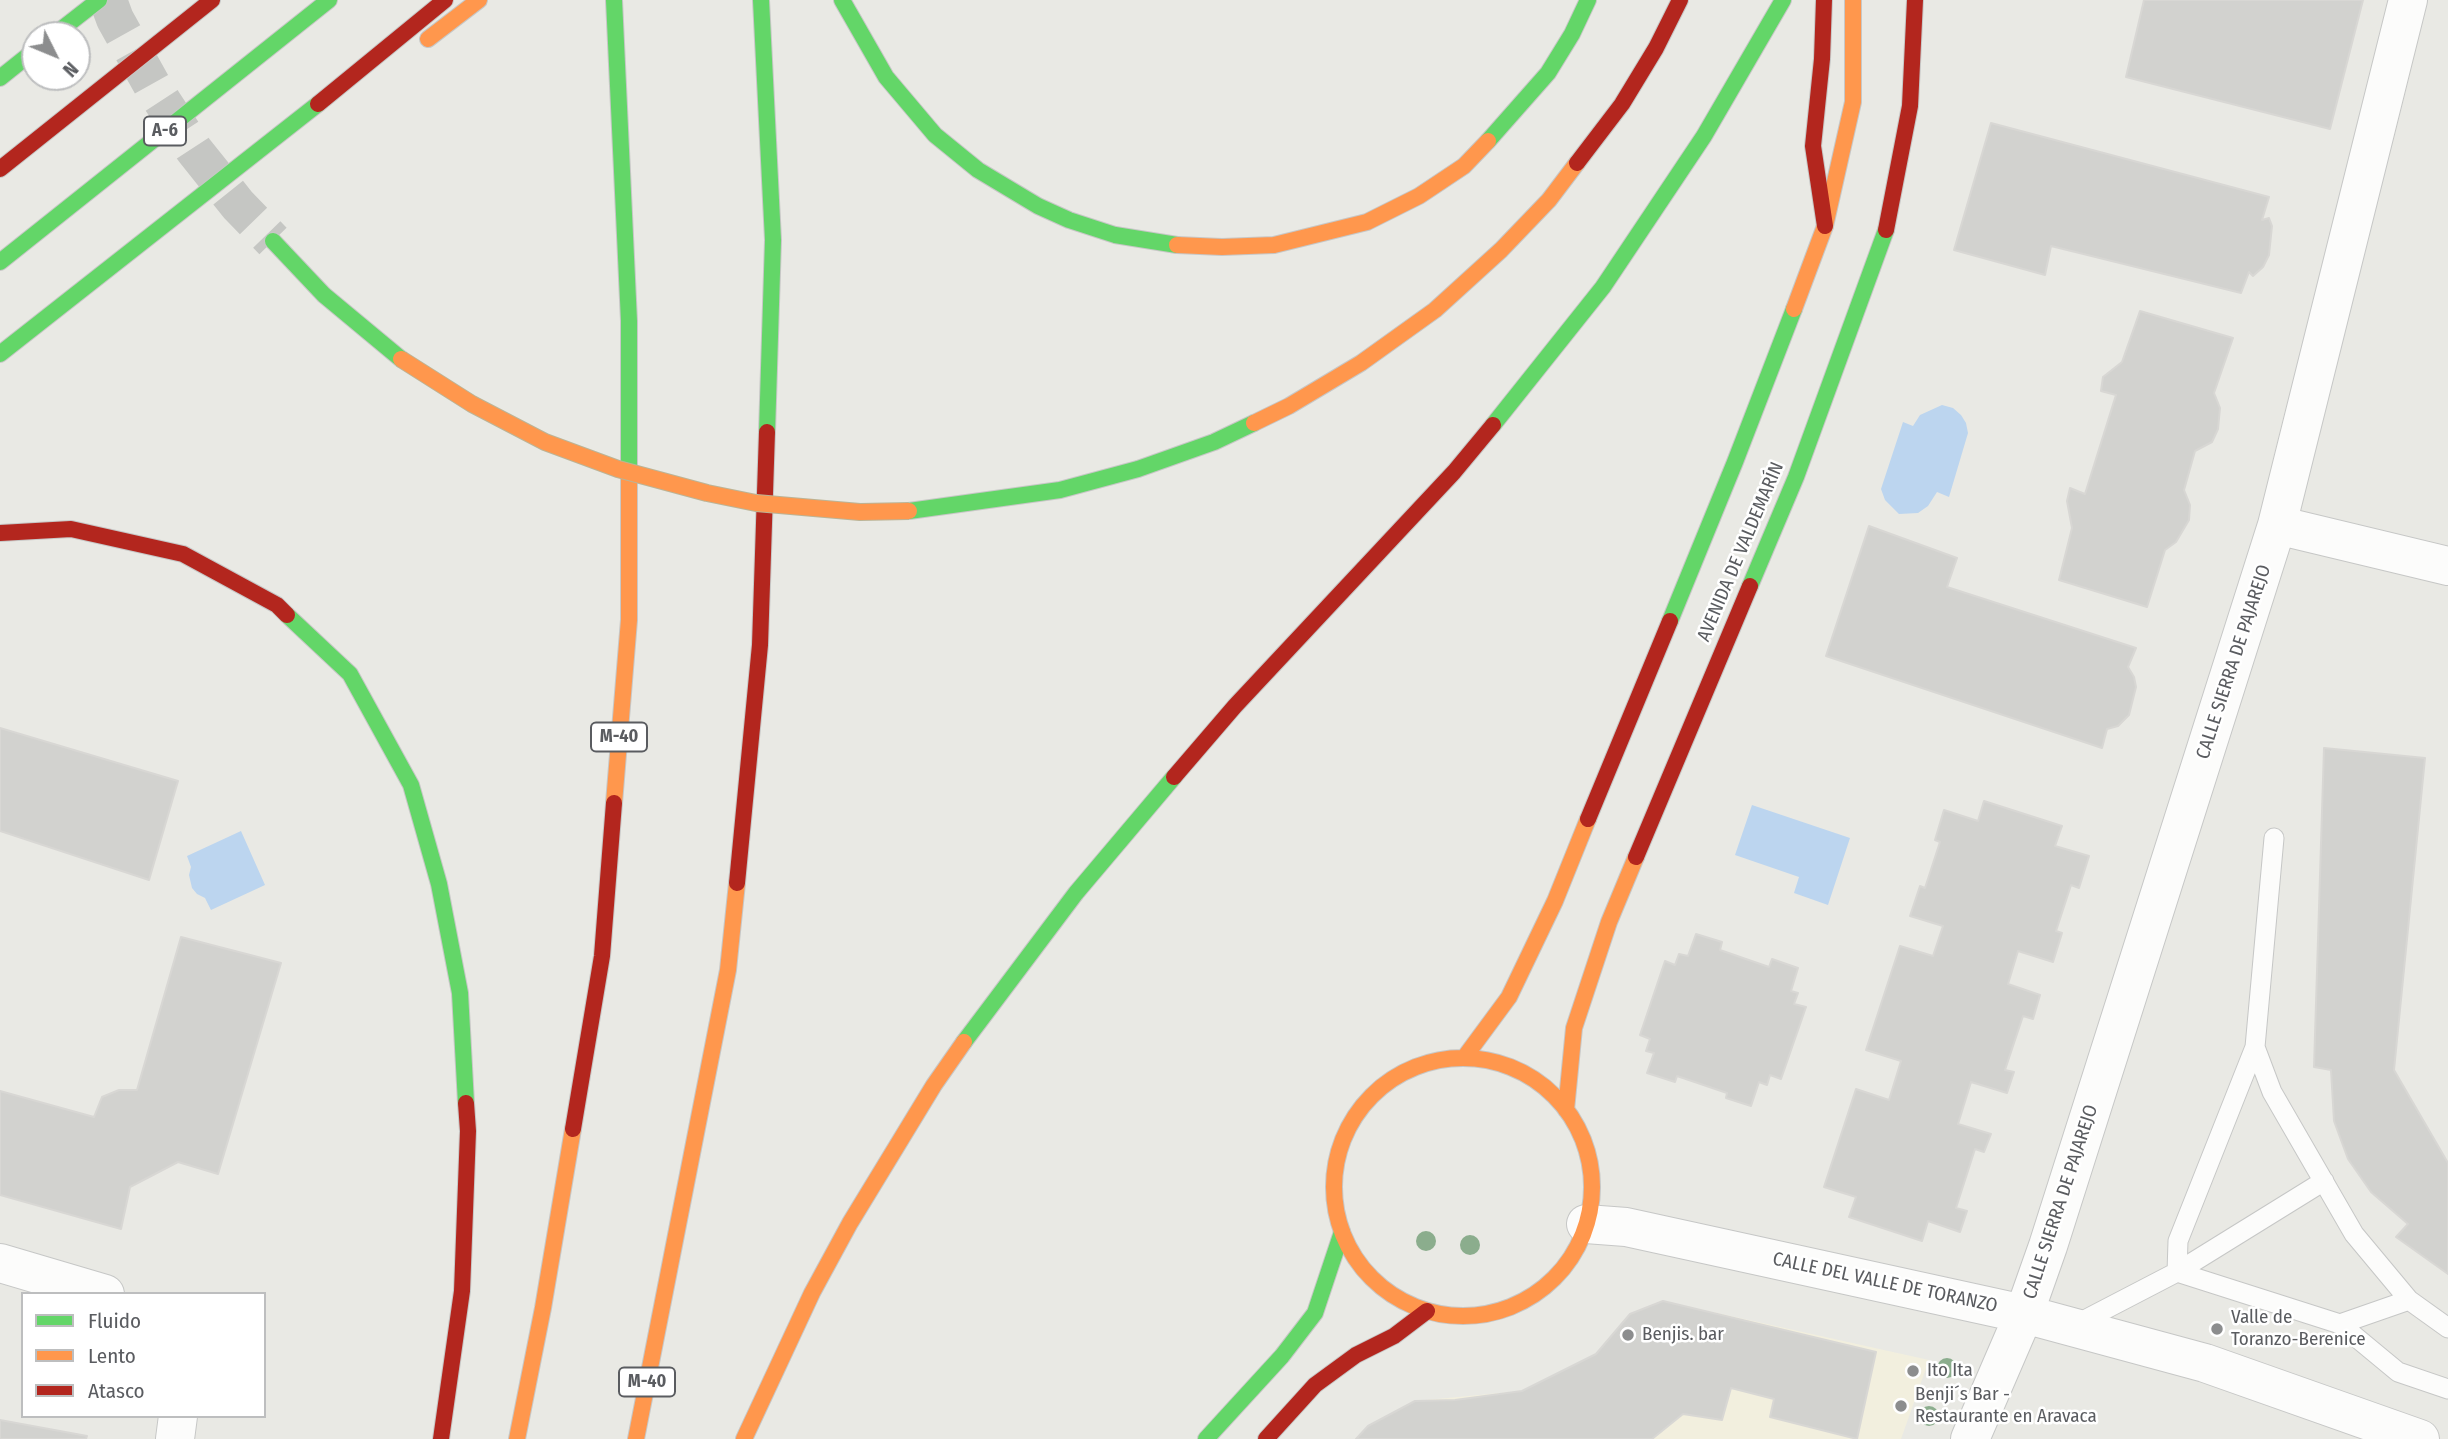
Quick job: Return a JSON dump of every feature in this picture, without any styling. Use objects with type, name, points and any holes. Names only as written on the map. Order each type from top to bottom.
[{"type":"main road","points":[[72,21],[99,0]]},
{"type":"main road","points":[[0,169],[212,0]]},
{"type":"main road","name":"A-6","points":[[0,262],[329,0]]},
{"type":"main road","points":[[0,354],[282,133],[444,0]]},
{"type":"main road","points":[[412,51],[479,0]]},
{"type":"main road","name":"M-40","points":[[517,1439],[543,1308],[602,956],[629,620],[629,321],[617,27],[613,0]]},
{"type":"main road","name":"M-40","points":[[636,1439],[728,970],[760,645],[773,240],[761,0]]},
{"type":"main road","points":[[842,0],[886,77],[935,135],[978,170],[1038,206],[1069,220],[1115,235],[1187,247],[1222,247],[1274,245],[1367,222],[1419,196],[1464,166],[1548,73],[1572,34],[1588,0]]},
{"type":"main road","points":[[273,240],[324,295],[401,359],[472,404],[545,442],[618,469],[756,503],[860,512],[909,511],[1060,490],[1139,469],[1214,442],[1289,406],[1360,363],[1435,310],[1501,250],[1549,200],[1622,104],[1656,48],[1680,0]]},
{"type":"main road","points":[[744,1439],[806,1304],[850,1223],[934,1085],[975,1026],[1076,893],[1209,736],[1454,471],[1556,348],[1603,287],[1704,136],[1783,0]]},
{"type":"main road","points":[[1824,0],[1822,59],[1813,146],[1825,226]]},
{"type":"main road","name":"AVENIDA DE VALDEMARÍN","points":[[1464,1058],[1509,997],[1555,901],[1734,462],[1825,226],[1853,102],[1853,0]]},
{"type":"main road","name":"AVENIDA DE VALDEMARÍN","points":[[1566,1110],[1574,1028],[1609,922],[1796,477],[1885,236],[1910,106],[1915,0]]},
{"type":"main road","points":[[0,78],[21,61]]},
{"type":"main road","points":[[282,133],[389,66]]},
{"type":"main road","points":[[0,533],[71,529],[183,554],[277,605],[350,674],[411,785],[439,884],[460,993],[468,1130],[462,1291],[441,1439]]},
{"type":"main road","points":[[1464,1058],[1503,1064],[1545,1088],[1566,1110],[1579,1130],[1588,1153],[1591,1189],[1587,1224],[1569,1260],[1542,1289],[1525,1300],[1496,1311],[1447,1316],[1409,1305],[1375,1282],[1362,1268],[1342,1232],[1335,1196],[1337,1159],[1345,1135],[1358,1114],[1374,1095],[1393,1079],[1439,1061],[1464,1058]]},
{"type":"main road","points":[[1206,1439],[1282,1356],[1315,1313],[1342,1232]]},
{"type":"main road","points":[[1266,1439],[1315,1385],[1356,1355],[1394,1336],[1427,1311]]},
{"type":"street","name":"CALLE SIERRA DE PAJAREJO","points":[[1970,1439],[2024,1314],[2057,1219],[2277,525],[2409,0]]},
{"type":"street","points":[[2277,525],[2448,566]]},
{"type":"street","name":"CALLE DEL VALLE DE TORANZO","points":[[1587,1224],[1626,1227],[2024,1314],[2205,1363],[2420,1439]]},
{"type":"street","points":[[0,1263],[98,1292]]},
{"type":"street","points":[[175,1439],[178,1418]]},
{"type":"lane","points":[[2177,1272],[2178,1241],[2255,1047],[2274,838]]},
{"type":"lane","points":[[2255,1047],[2272,1092],[2354,1234],[2409,1300],[2448,1328]]},
{"type":"lane","points":[[2071,1327],[2177,1272],[2324,1181]]},
{"type":"lane","points":[[2177,1272],[2340,1324],[2398,1372],[2448,1389]]},
{"type":"lane","points":[[2340,1324],[2409,1300]]},
{"type":"shaded area","points":[[1663,1301],[1929,1360],[1901,1439],[1356,1439],[1415,1401],[1522,1391],[1596,1354],[1630,1314]]},
{"type":"water","points":[[1942,405],[1953,408],[1961,415],[1968,433],[1949,497],[1937,492],[1928,506],[1918,513],[1899,514],[1885,500],[1881,489],[1903,422],[1913,426],[1920,415]]},
{"type":"water","points":[[1752,805],[1850,838],[1828,905],[1794,893],[1799,877],[1735,855]]},
{"type":"water","points":[[241,831],[265,885],[211,910],[205,898],[192,888],[189,875],[191,867],[187,856]]},
{"type":"building","points":[[2144,0],[2363,0],[2330,129],[2126,77]]},
{"type":"building","points":[[1991,123],[2269,197],[2262,220],[2269,218],[2272,226],[2269,255],[2263,267],[2253,276],[2249,272],[2241,293],[2051,246],[2045,275],[1954,250]]},
{"type":"building","points":[[2140,311],[2233,338],[2214,393],[2220,408],[2218,429],[2212,442],[2195,451],[2184,490],[2190,505],[2189,520],[2176,542],[2165,550],[2147,607],[2059,580],[2072,528],[2067,501],[2070,488],[2085,494],[2116,395],[2101,391],[2103,377],[2122,362]]},
{"type":"building","points":[[1869,526],[1957,558],[1947,587],[2136,648],[2128,667],[2136,687],[2129,715],[2118,726],[2107,729],[2102,748],[1826,656]]},
{"type":"building","points":[[0,728],[178,781],[149,880],[0,831]]},
{"type":"building","points":[[2324,748],[2425,758],[2394,1070],[2448,1163],[2448,1274],[2396,1237],[2408,1224],[2371,1192],[2348,1159],[2334,1121],[2331,1070],[2314,1067]]},
{"type":"building","points":[[1984,801],[2062,826],[2055,846],[2089,856],[2079,888],[2071,885],[2056,931],[2062,933],[2053,962],[2018,951],[2008,984],[2040,995],[2033,1019],[2023,1016],[2005,1070],[2014,1072],[2007,1093],[1971,1082],[1958,1124],[1991,1134],[1984,1152],[1975,1149],[1956,1208],[1967,1211],[1960,1232],[1928,1221],[1922,1241],[1849,1217],[1856,1197],[1824,1187],[1856,1089],[1889,1100],[1901,1061],[1866,1050],[1900,946],[1933,956],[1943,926],[1910,916],[1920,886],[1925,888],[1940,842],[1935,840],[1944,810],[1978,821]]},
{"type":"building","points":[[1696,934],[1722,942],[1720,950],[1769,967],[1772,959],[1798,968],[1791,991],[1798,993],[1794,1004],[1806,1007],[1781,1079],[1770,1075],[1767,1085],[1759,1082],[1751,1106],[1726,1098],[1727,1093],[1677,1076],[1675,1082],[1647,1073],[1654,1053],[1646,1051],[1650,1039],[1640,1035],[1665,961],[1675,965],[1679,954],[1688,956]]},
{"type":"building","points":[[181,937],[281,963],[218,1174],[178,1162],[130,1187],[121,1229],[0,1195],[0,1091],[94,1117],[102,1097],[119,1090],[137,1090]]},
{"type":"building","points":[[1663,1301],[1876,1352],[1857,1439],[1770,1417],[1774,1399],[1731,1388],[1722,1420],[1683,1414],[1652,1439],[1356,1439],[1368,1426],[1415,1401],[1455,1400],[1522,1391],[1596,1354],[1630,1314]]},
{"type":"building","points":[[0,1420],[87,1436],[86,1439],[0,1439]]},
{"type":"tunnel","points":[[108,0],[115,19],[153,87],[194,150],[238,205],[273,241]]},
{"type":"traffic: fast","points":[[72,21],[99,0]]},
{"type":"traffic: fast","points":[[0,262],[329,0]]},
{"type":"traffic: fast","points":[[614,0],[629,321],[629,478]]},
{"type":"traffic: fast","points":[[761,0],[773,240],[767,432]]},
{"type":"traffic: fast","points":[[842,0],[886,77],[935,135],[978,170],[1038,206],[1069,220],[1115,235],[1177,245]]},
{"type":"traffic: fast","points":[[1488,141],[1548,73],[1572,34],[1588,0]]},
{"type":"traffic: fast","points":[[1493,425],[1603,287],[1704,136],[1783,0]]},
{"type":"traffic: fast","points":[[0,78],[21,61]]},
{"type":"traffic: fast","points":[[0,354],[318,104]]},
{"type":"traffic: fast","points":[[1750,586],[1796,477],[1886,230]]},
{"type":"traffic: fast","points":[[273,241],[324,295],[401,359]]},
{"type":"traffic: fast","points":[[1670,621],[1794,309]]},
{"type":"traffic: fast","points":[[909,511],[1060,490],[1138,469],[1214,442],[1254,423]]},
{"type":"traffic: fast","points":[[287,615],[350,674],[411,785],[439,884],[460,993],[466,1103]]},
{"type":"traffic: fast","points":[[964,1042],[1076,893],[1174,777]]},
{"type":"traffic: fast","points":[[1206,1439],[1282,1356],[1315,1313],[1342,1232]]},
{"type":"traffic: slow","points":[[428,39],[479,0]]},
{"type":"traffic: slow","points":[[1794,309],[1825,226],[1853,102],[1853,0]]},
{"type":"traffic: slow","points":[[1177,245],[1274,245],[1367,222],[1419,196],[1464,166],[1488,141]]},
{"type":"traffic: slow","points":[[1254,423],[1289,406],[1361,363],[1435,310],[1501,250],[1549,200],[1577,163]]},
{"type":"traffic: slow","points":[[401,359],[472,404],[545,442],[618,469],[756,503],[860,512],[909,511]]},
{"type":"traffic: slow","points":[[614,803],[629,620],[629,478]]},
{"type":"traffic: slow","points":[[1464,1058],[1509,997],[1555,901],[1588,819]]},
{"type":"traffic: slow","points":[[1566,1110],[1574,1028],[1609,922],[1636,857]]},
{"type":"traffic: slow","points":[[636,1439],[728,970],[737,883]]},
{"type":"traffic: slow","points":[[744,1439],[812,1293],[850,1223],[934,1085],[964,1042]]},
{"type":"traffic: slow","points":[[1463,1058],[1512,1068],[1534,1080],[1554,1096],[1570,1116],[1582,1138],[1592,1187],[1582,1236],[1570,1258],[1554,1278],[1534,1294],[1512,1306],[1463,1316],[1414,1306],[1392,1294],[1372,1278],[1356,1258],[1344,1236],[1334,1187],[1344,1138],[1356,1116],[1372,1096],[1392,1080],[1414,1068],[1463,1058]]},
{"type":"traffic: slow","points":[[517,1439],[543,1308],[573,1129]]},
{"type":"traffic: jam","points":[[0,169],[212,0]]},
{"type":"traffic: jam","points":[[318,104],[445,0]]},
{"type":"traffic: jam","points":[[1577,163],[1622,104],[1656,48],[1680,0]]},
{"type":"traffic: jam","points":[[1824,0],[1822,59],[1813,146],[1825,226]]},
{"type":"traffic: jam","points":[[1886,230],[1910,106],[1915,0]]},
{"type":"traffic: jam","points":[[1174,777],[1235,706],[1454,472],[1493,425]]},
{"type":"traffic: jam","points":[[737,883],[760,645],[767,432]]},
{"type":"traffic: jam","points":[[0,533],[71,529],[183,554],[277,605],[287,615]]},
{"type":"traffic: jam","points":[[1636,857],[1750,586]]},
{"type":"traffic: jam","points":[[1588,819],[1670,621]]},
{"type":"traffic: jam","points":[[573,1129],[602,956],[614,803]]},
{"type":"traffic: jam","points":[[441,1439],[462,1291],[468,1131],[466,1103]]},
{"type":"traffic: jam","points":[[1266,1439],[1315,1385],[1356,1355],[1394,1336],[1427,1311]]},
{"type":"place","name":"Valle de Toranzo-Berenice","points":[[2217,1329]]},
{"type":"place","name":"Benjis. bar","points":[[1628,1335]]},
{"type":"place","name":"Ito Ita","points":[[1913,1371]]},
{"type":"place","name":"Benji´s Bar - Restaurante en Aravaca","points":[[1901,1406]]}]
